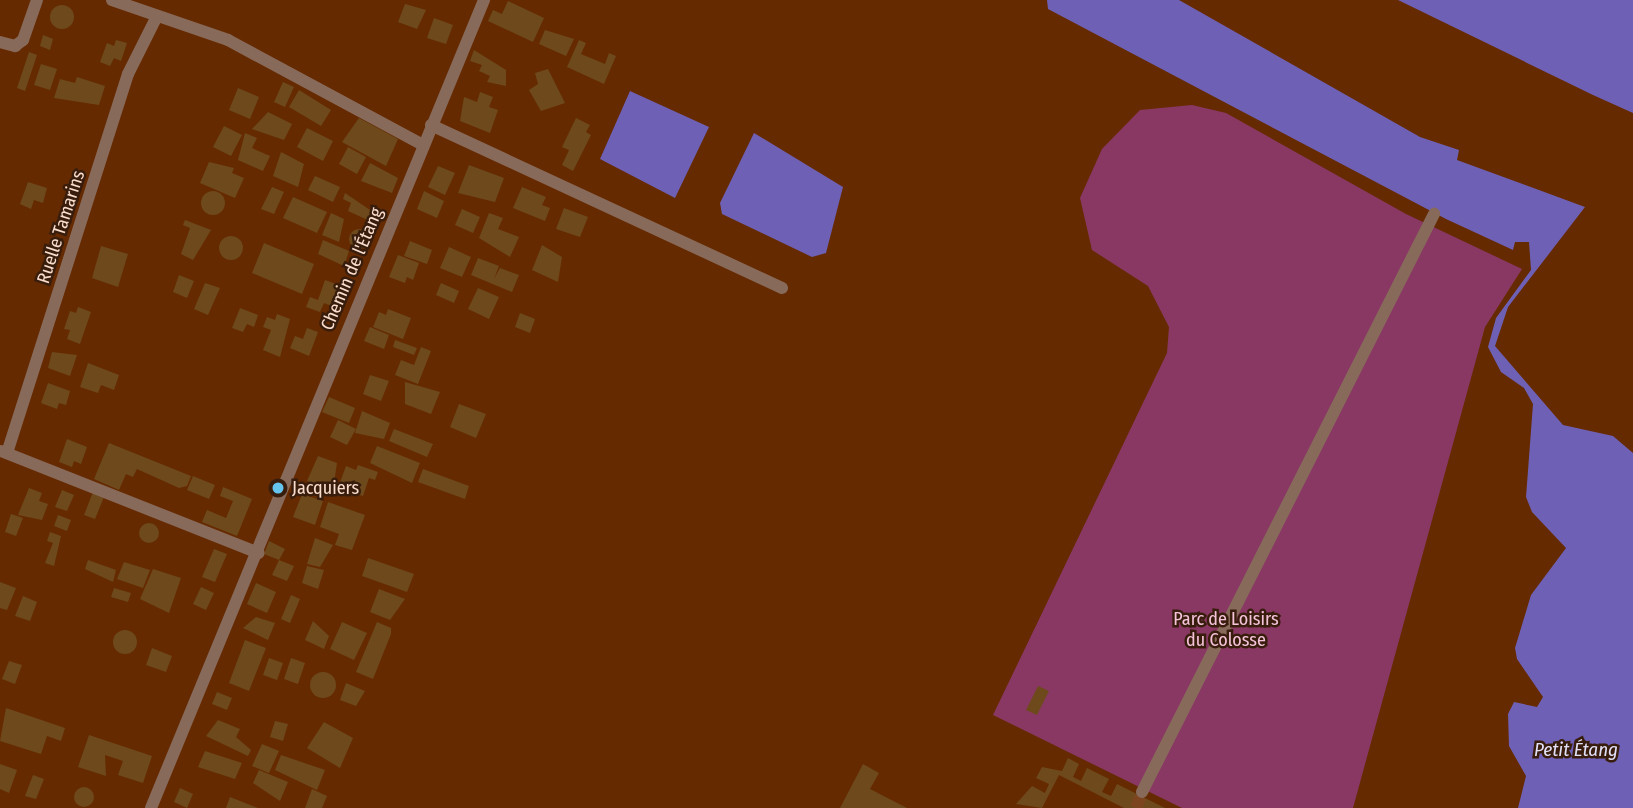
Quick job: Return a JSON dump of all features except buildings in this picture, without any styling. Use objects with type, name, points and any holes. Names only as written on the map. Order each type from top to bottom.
[{"type":"street","points":[[0,43],[15,46],[23,40],[37,0]]},
{"type":"street","points":[[112,0],[228,40],[423,145]]},
{"type":"street","name":"Chemin de l'Étang","points":[[151,808],[258,554],[484,0]]},
{"type":"street","name":"Ruelle Tamarins","points":[[4,452],[128,74],[157,16]]},
{"type":"street","points":[[431,125],[782,288]]},
{"type":"street","points":[[1142,792],[1434,214]]},
{"type":"street","points":[[4,452],[258,554]]},
{"type":"green space","name":"Parc de Loisirs du Colosse","points":[[1192,105],[1226,113],[1406,214],[1522,269],[1485,327],[1353,808],[1182,808],[993,715],[1167,353],[1169,327],[1148,286],[1092,250],[1080,198],[1102,149],[1140,110]]},
{"type":"water","name":"Petit Étang","points":[[1047,0],[1179,0],[1420,137],[1459,150],[1457,160],[1585,207],[1508,307],[1495,346],[1563,425],[1613,436],[1633,453],[1633,808],[1518,808],[1526,776],[1509,746],[1508,714],[1514,702],[1537,707],[1543,697],[1517,659],[1515,648],[1531,595],[1566,548],[1532,512],[1526,497],[1533,404],[1524,388],[1501,372],[1488,347],[1496,318],[1531,270],[1529,242],[1515,242],[1513,250],[1446,219],[1048,9]]},
{"type":"water","points":[[1398,0],[1633,0],[1633,113],[1593,95]]},
{"type":"water","points":[[630,91],[709,127],[675,198],[600,159]]},
{"type":"water","points":[[754,133],[843,187],[826,253],[812,257],[722,214],[720,203]]},
{"type":"tunnel","points":[[1136,808],[1142,792]]},
{"type":"place","name":"Jacquiers","points":[[278,488]]}]
